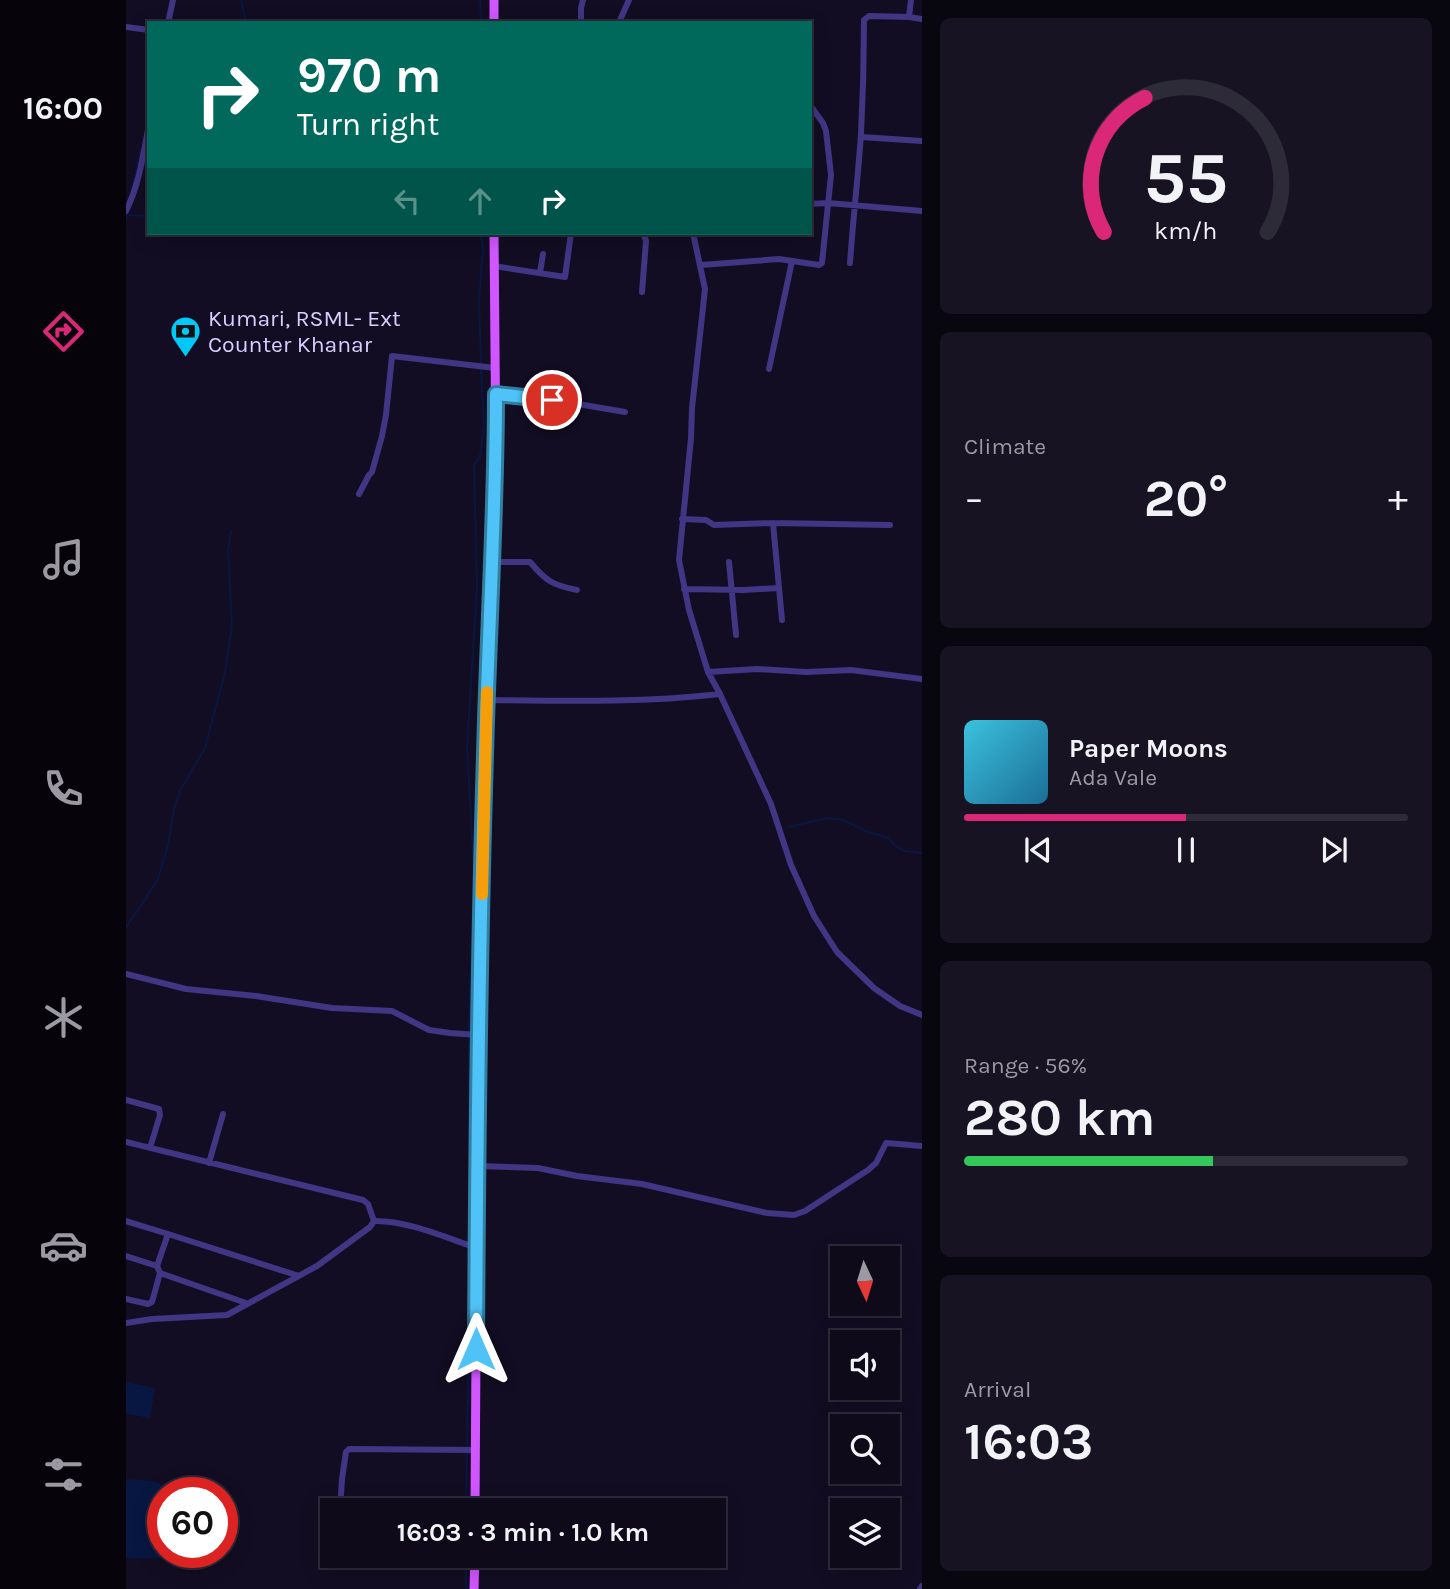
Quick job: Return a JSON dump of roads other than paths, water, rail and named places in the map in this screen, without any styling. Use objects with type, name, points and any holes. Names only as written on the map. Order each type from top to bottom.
[{"type":"main road","points":[[494,0],[494,21]]},
{"type":"main road","points":[[475,1498],[476,1035],[496,465],[494,235]]},
{"type":"main road","points":[[474,1589],[475,1568]]},
{"type":"street","points":[[168,21],[173,0]]},
{"type":"street","points":[[581,21],[583,0]]},
{"type":"street","points":[[620,20],[629,0]]},
{"type":"street","points":[[909,17],[911,0]]},
{"type":"street","points":[[850,263],[861,137],[864,20],[869,16],[922,19]]},
{"type":"street","points":[[126,27],[147,30]]},
{"type":"street","points":[[701,265],[779,259],[819,265],[822,262],[831,175],[826,131],[812,108]]},
{"type":"street","points":[[126,211],[141,173],[147,136]]},
{"type":"street","points":[[861,137],[922,141]]},
{"type":"street","points":[[812,204],[922,211]]},
{"type":"street","points":[[494,267],[565,277],[571,235]]},
{"type":"street","points":[[642,292],[646,242],[644,235]]},
{"type":"street","points":[[694,235],[705,289],[679,560],[689,610],[708,672],[771,804],[791,865],[814,916],[837,952],[874,988],[900,1006],[922,1015]]},
{"type":"street","points":[[540,272],[543,254]]},
{"type":"street","points":[[769,369],[792,261]]},
{"type":"street","points":[[359,494],[372,472],[383,436],[391,356],[495,368]]},
{"type":"street","points":[[496,394],[625,412]]},
{"type":"street","points":[[682,519],[706,520],[714,525],[890,525]]},
{"type":"street","points":[[773,523],[782,620]]},
{"type":"street","points":[[493,562],[530,562],[541,576],[556,586],[577,590]]},
{"type":"street","points":[[729,562],[736,635]]},
{"type":"street","points":[[684,589],[779,588]]},
{"type":"street","points":[[708,672],[757,669],[806,672],[851,670],[922,680]]},
{"type":"street","points":[[487,700],[613,701],[720,694]]},
{"type":"street","points":[[126,974],[186,989],[332,1008],[392,1011],[429,1030],[476,1035]]},
{"type":"street","points":[[126,1100],[159,1109],[160,1115],[150,1148]]},
{"type":"street","points":[[209,1163],[223,1114]]},
{"type":"street","points":[[126,1142],[363,1200],[368,1204],[374,1221]]},
{"type":"street","points":[[477,1166],[538,1168],[642,1184],[767,1213],[794,1214],[805,1211],[868,1170],[876,1163],[886,1143],[922,1146]]},
{"type":"street","points":[[126,1221],[299,1276]]},
{"type":"street","points":[[374,1221],[401,1223],[477,1248]]},
{"type":"street","points":[[126,1323],[221,1316],[236,1310],[317,1266],[370,1227],[374,1221]]},
{"type":"street","points":[[126,1299],[148,1304],[152,1302],[167,1234]]},
{"type":"street","points":[[126,1256],[246,1304]]},
{"type":"street","points":[[341,1498],[346,1452],[349,1449],[475,1450]]},
{"type":"water","points":[[126,1382],[155,1388],[150,1418],[126,1414]]},
{"type":"water","points":[[126,1479],[147,1481],[147,1558],[126,1558]]},
{"type":"waterway","points":[[241,0],[246,21]]},
{"type":"waterway","points":[[480,0],[481,21]]},
{"type":"waterway","points":[[146,123],[147,118]]},
{"type":"waterway","points":[[131,192],[141,150]]},
{"type":"waterway","points":[[144,168],[147,155]]},
{"type":"waterway","points":[[126,218],[130,209]]},
{"type":"waterway","points":[[129,215],[147,216]]},
{"type":"waterway","points":[[480,235],[483,247],[479,301],[481,362]]},
{"type":"waterway","points":[[469,1031],[474,869],[467,749],[477,586],[474,465],[480,457],[484,426],[481,368]]},
{"type":"waterway","points":[[126,927],[158,879],[180,791],[205,748],[225,672],[232,626],[228,550],[231,531]]},
{"type":"waterway","points":[[788,827],[828,818],[843,820],[889,838],[904,851],[922,853]]},
{"type":"waterway","points":[[469,1036],[470,1244]]},
{"type":"waterway","points":[[467,1447],[470,1250]]},
{"type":"waterway","points":[[466,1498],[467,1453]]},
{"type":"waterway","points":[[466,1568],[466,1589]]},
{"type":"place","name":"Kumari, RSML- Ext Counter Khanar","points":[[185,358]]}]
